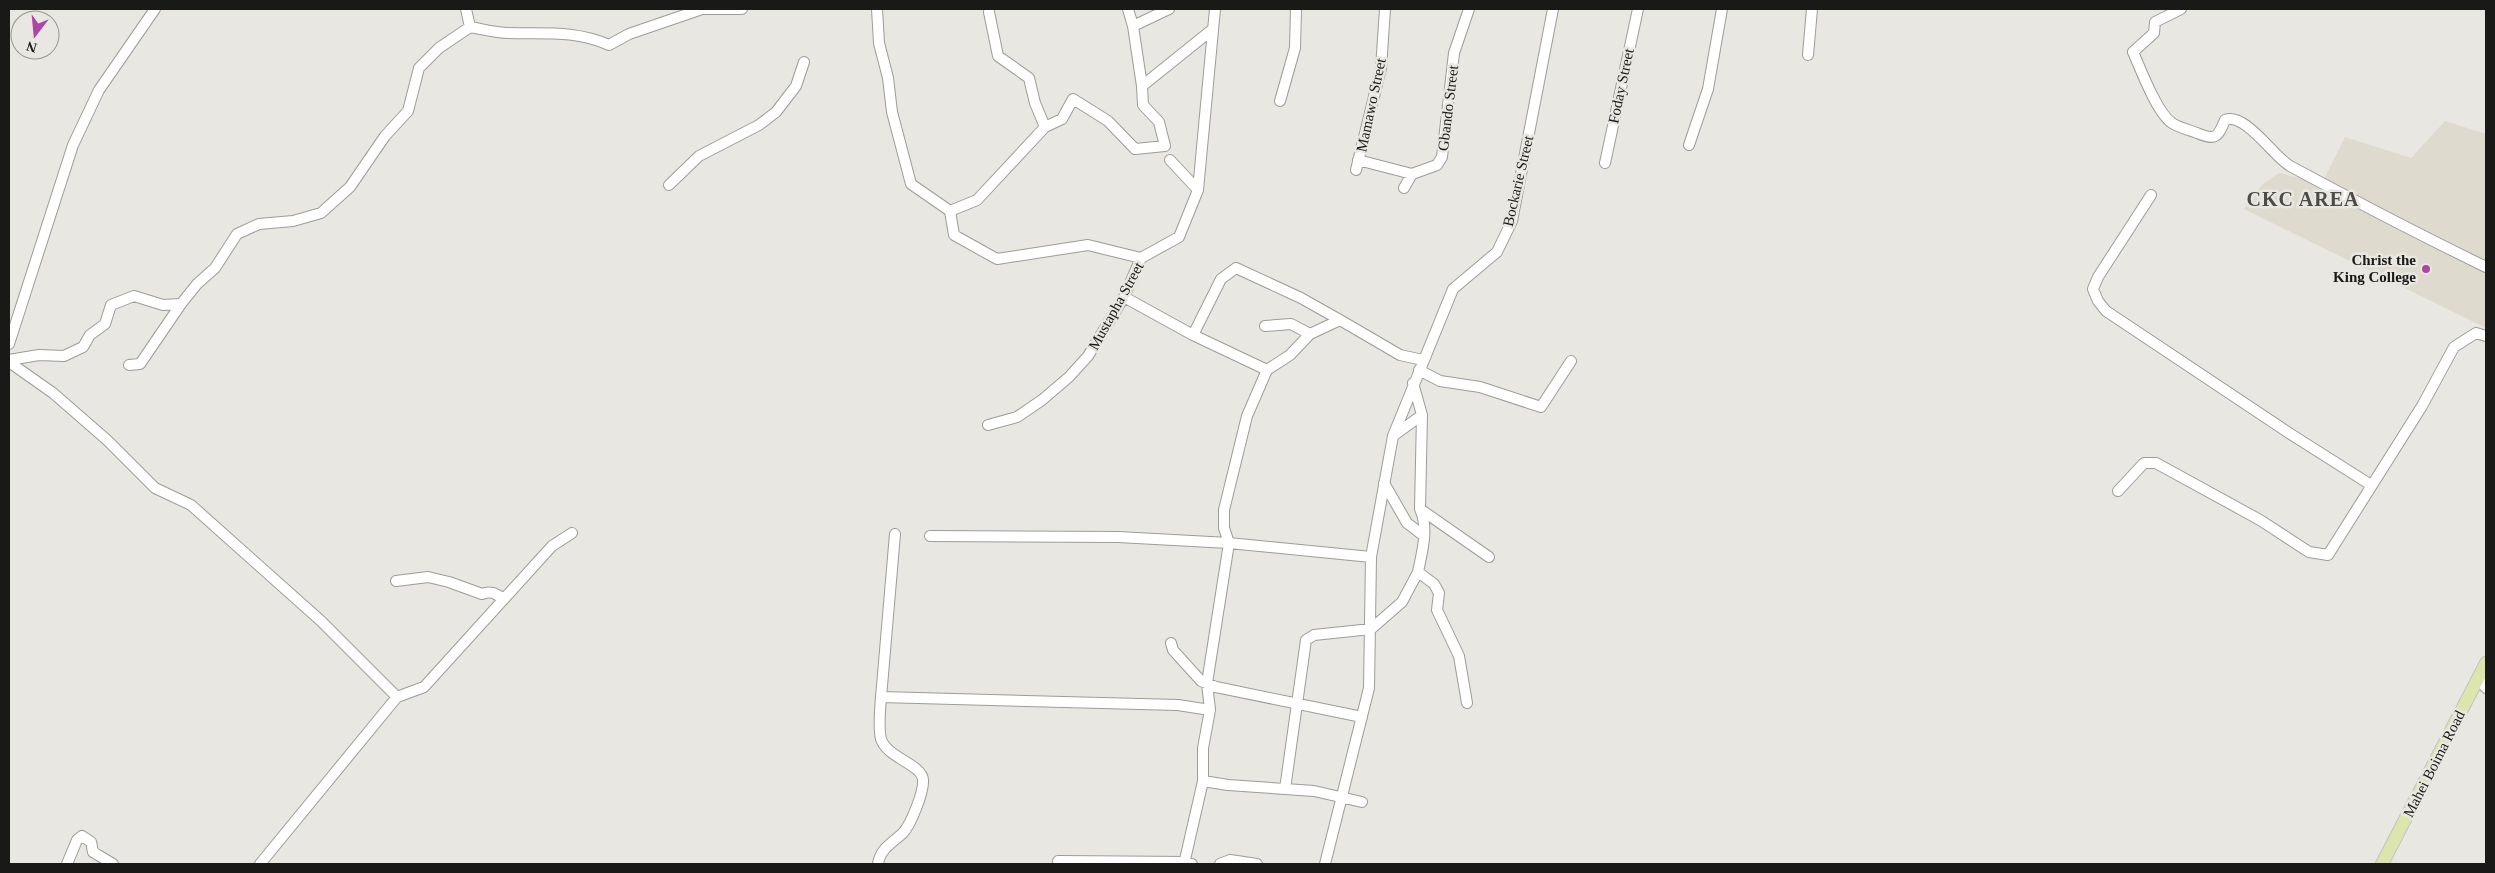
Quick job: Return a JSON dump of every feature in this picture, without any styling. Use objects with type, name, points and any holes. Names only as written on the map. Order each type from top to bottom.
[{"type":"main road","name":"Mahei Boima Road","points":[[2382,864],[2482,683],[2486,663]]},
{"type":"street","points":[[9,344],[73,145],[99,90],[155,9]]},
{"type":"street","points":[[466,9],[470,27]]},
{"type":"street","points":[[129,365],[140,364],[146,358],[156,338],[181,304],[215,268],[237,234],[259,224],[293,220],[321,213],[350,187],[386,136],[408,111],[420,68],[439,48],[470,27],[507,33],[541,32],[589,36],[609,45],[629,34],[702,9],[742,9]]},
{"type":"street","points":[[877,9],[878,43],[888,78],[892,112],[910,184],[950,211],[954,235],[997,259],[1088,245],[1140,258]]},
{"type":"street","points":[[950,211],[977,200],[1045,127],[1062,118],[1073,99],[1108,121],[1135,149],[1165,146],[1159,122],[1143,105],[1133,26],[1128,9]]},
{"type":"street","points":[[1133,26],[1169,9]]},
{"type":"street","name":"Mustapha Street","points":[[988,425],[1017,417],[1042,400],[1069,377],[1088,356],[1124,297],[1140,258],[1179,237],[1198,190],[1215,9]]},
{"type":"street","points":[[1280,102],[1295,48],[1296,9]]},
{"type":"street","name":"Mamawo Street","points":[[1385,9],[1381,68],[1357,165],[1412,174]]},
{"type":"street","name":"Gbando Street","points":[[1412,174],[1437,165],[1442,157],[1454,53],[1469,9]]},
{"type":"street","name":"Bockarie Street","points":[[1325,864],[1369,688],[1371,557],[1393,436],[1453,288],[1497,252],[1512,221],[1553,9]]},
{"type":"street","name":"Foday Street","points":[[1605,163],[1638,9]]},
{"type":"street","points":[[1689,145],[1708,89],[1722,9]]},
{"type":"street","points":[[1808,55],[1812,9]]},
{"type":"street","points":[[2181,9],[2155,22],[2154,32],[2133,52],[2157,102],[2171,123],[2214,138],[2219,135],[2225,120],[2231,118],[2241,121],[2287,164],[2391,221],[2486,267]]},
{"type":"street","points":[[989,12],[998,56],[1029,78],[1035,103],[1045,127]]},
{"type":"street","points":[[1142,86],[1213,29]]},
{"type":"street","points":[[669,185],[699,156],[759,125],[776,112],[796,86],[804,62]]},
{"type":"street","points":[[1170,160],[1198,190]]},
{"type":"street","points":[[1404,188],[1412,174]]},
{"type":"street","points":[[2150,195],[2098,277],[2093,289],[2098,301],[2106,311],[2289,434],[2371,485]]},
{"type":"street","points":[[1192,335],[1221,279],[1236,268],[1301,298],[1400,355],[1421,365],[1440,381],[1480,387],[1541,408],[1571,361]]},
{"type":"street","points":[[9,361],[39,355],[64,356],[83,348],[90,335],[105,324],[111,305],[134,296],[164,305],[181,304]]},
{"type":"street","points":[[1124,297],[1192,335],[1267,370]]},
{"type":"street","points":[[1058,860],[1187,864],[1203,781],[1203,748],[1210,710],[1208,683],[1229,543],[1224,528],[1224,510],[1247,416],[1267,370],[1290,355],[1310,334],[1340,320]]},
{"type":"street","points":[[1265,326],[1291,324],[1310,334]]},
{"type":"street","points":[[2118,491],[2144,463],[2156,463],[2260,520],[2309,552],[2328,555],[2422,406],[2454,347],[2481,334]]},
{"type":"street","points":[[9,361],[54,392],[107,440],[155,488],[192,505],[321,621],[397,697]]},
{"type":"street","points":[[1286,789],[1306,640],[1314,635],[1371,630],[1402,602],[1418,572],[1424,536],[1424,518],[1420,509],[1422,416],[1413,384]]},
{"type":"street","points":[[1393,436],[1422,416]]},
{"type":"street","points":[[1384,483],[1408,524],[1424,536]]},
{"type":"street","points":[[1420,509],[1489,557]]},
{"type":"street","points":[[260,864],[397,697],[424,686],[552,546],[572,533]]},
{"type":"street","points":[[878,864],[879,856],[886,846],[904,831],[921,797],[923,780],[919,771],[896,756],[887,748],[881,738],[881,697],[895,534]]},
{"type":"street","points":[[930,536],[1118,537],[1229,543],[1371,557]]},
{"type":"street","points":[[1418,572],[1434,584],[1439,593],[1437,610],[1459,656],[1466,703]]},
{"type":"street","points":[[396,581],[428,577],[450,582],[482,594],[488,591],[504,599]]},
{"type":"street","points":[[1171,643],[1173,650],[1201,681],[1362,717]]},
{"type":"street","points":[[881,697],[1178,705],[1210,710]]},
{"type":"street","points":[[1203,781],[1228,786],[1286,789],[1362,802]]},
{"type":"street","points":[[67,864],[77,840],[82,836],[91,842],[93,852],[113,864]]},
{"type":"street","points":[[1220,864],[1230,860],[1257,864]]},
{"type":"shaded area","name":"Christ the King College","points":[[2445,121],[2486,134],[2486,328],[2244,209],[2262,185],[2279,173],[2322,183],[2345,137],[2411,158]]},
{"type":"place","name":"Christ the King College","points":[[2426,269]]},
{"type":"district","name":"CKC AREA","points":[[2303,199]]}]
